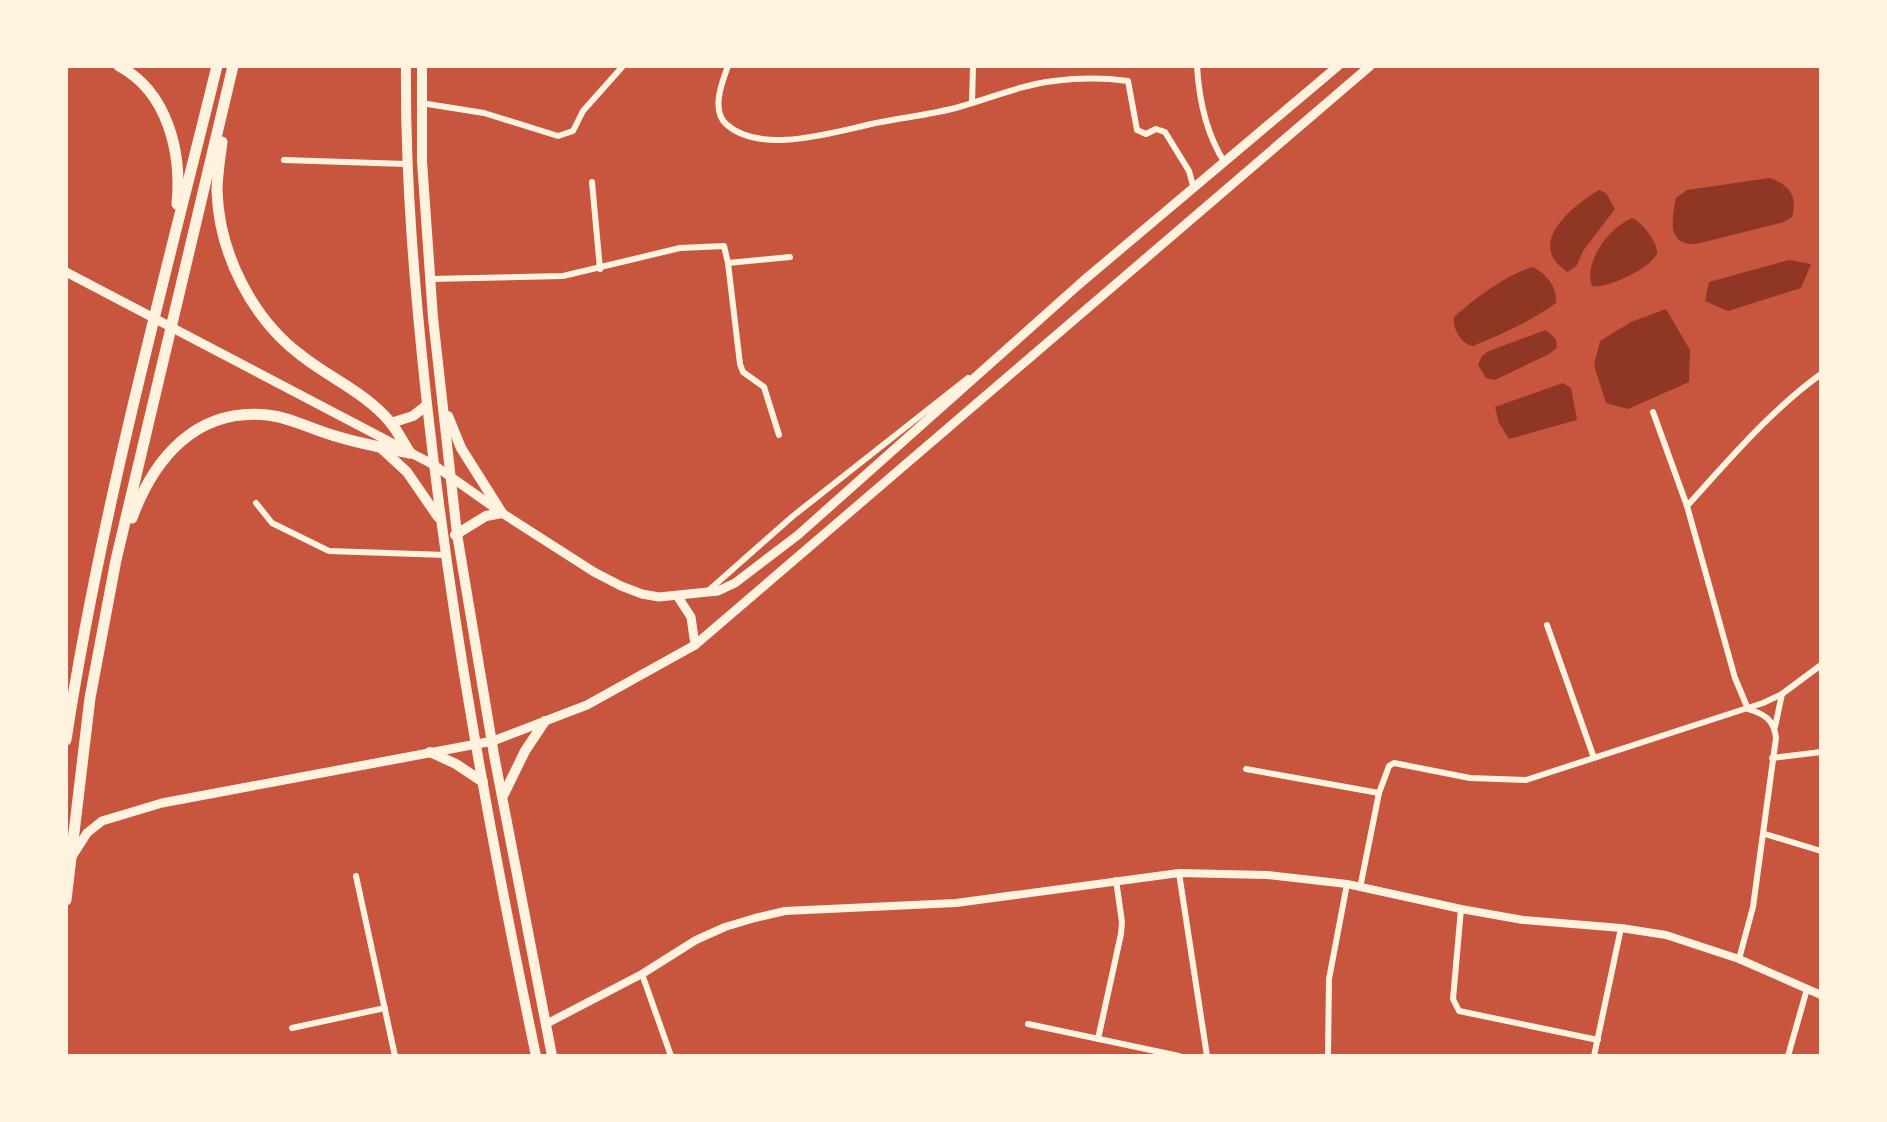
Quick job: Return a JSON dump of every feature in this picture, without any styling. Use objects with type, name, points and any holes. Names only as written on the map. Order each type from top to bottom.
[{"type":"highway","points":[[119,66],[143,83],[166,119],[176,145],[178,200],[172,247]]},
{"type":"highway","points":[[66,740],[84,627],[217,66]]},
{"type":"highway","points":[[66,900],[90,698],[116,560],[233,66]]},
{"type":"highway","points":[[229,85],[217,189],[219,213],[233,263],[245,289],[287,344],[377,408],[391,423],[410,453]]},
{"type":"highway","points":[[116,560],[135,510],[159,464],[173,447],[209,424],[230,417],[270,415],[381,448],[410,453]]},
{"type":"main road","points":[[406,66],[406,164],[427,405],[451,596],[536,1056]]},
{"type":"main road","points":[[422,66],[422,161],[430,279],[457,534],[552,1056]]},
{"type":"main road","points":[[66,272],[434,465],[502,513],[621,586],[642,594],[678,597],[707,593],[735,583],[777,551],[1083,281],[1338,66]]},
{"type":"main road","points":[[71,858],[87,833],[102,821],[147,807],[493,741],[587,705],[695,645],[1370,66]]},
{"type":"main road","points":[[443,403],[461,448],[502,513]]},
{"type":"main road","points":[[391,423],[413,416],[427,405]]},
{"type":"main road","points":[[938,411],[950,424]]},
{"type":"main road","points":[[381,448],[407,472],[442,522]]},
{"type":"main road","points":[[444,542],[486,516],[502,513]]},
{"type":"main road","points":[[678,597],[691,617],[695,645]]},
{"type":"main road","points":[[504,794],[525,751],[545,721]]},
{"type":"main road","points":[[430,752],[483,782]]},
{"type":"street","points":[[421,103],[484,113],[558,136],[573,131],[583,111],[623,66]]},
{"type":"street","points":[[728,66],[719,91],[723,123],[739,133],[768,140],[808,138],[972,103],[1018,88],[1055,81],[1128,81],[1137,130],[1146,134],[1156,129],[1171,138],[1189,171],[1194,189]]},
{"type":"street","points":[[972,103],[973,66]]},
{"type":"street","points":[[1197,66],[1199,93],[1212,144],[1225,163]]},
{"type":"street","points":[[284,160],[406,164]]},
{"type":"street","points":[[592,182],[600,269]]},
{"type":"street","points":[[430,279],[563,276],[680,248],[713,244],[724,246],[740,364],[743,372],[764,387],[779,435]]},
{"type":"street","points":[[728,263],[790,257]]},
{"type":"street","points":[[707,593],[793,516],[969,377],[1071,286],[1083,281]]},
{"type":"street","points":[[1687,506],[1758,428],[1796,391],[1821,374]]},
{"type":"street","points":[[1653,412],[1687,506],[1735,678],[1748,709],[1769,718],[1775,727]]},
{"type":"street","points":[[256,503],[272,523],[329,551],[446,555]]},
{"type":"street","points":[[1547,625],[1594,758]]},
{"type":"street","points":[[1360,888],[1379,793],[1389,766],[1394,763],[1470,778],[1526,780],[1748,709],[1782,694],[1821,665]]},
{"type":"street","points":[[1739,959],[1753,907],[1765,834],[1775,727],[1782,694]]},
{"type":"street","points":[[1772,758],[1821,752]]},
{"type":"street","points":[[1246,769],[1379,793]]},
{"type":"street","points":[[1765,834],[1821,851]]},
{"type":"street","points":[[546,1024],[642,974],[696,940],[725,927],[785,911],[956,903],[1179,873],[1267,875],[1347,884],[1523,920],[1666,935],[1739,959],[1821,995]]},
{"type":"street","points":[[1179,873],[1207,1056]]},
{"type":"street","points":[[356,876],[395,1056]]},
{"type":"street","points":[[1098,1039],[1121,934],[1116,880]]},
{"type":"street","points":[[1328,1056],[1329,979],[1347,884]]},
{"type":"street","points":[[1461,909],[1453,999],[1459,1011],[1598,1040]]},
{"type":"street","points":[[1594,1056],[1621,928]]},
{"type":"street","points":[[642,974],[671,1056]]},
{"type":"street","points":[[1788,1056],[1807,989]]},
{"type":"street","points":[[292,1028],[385,1008]]},
{"type":"street","points":[[1028,1024],[1179,1056]]},
{"type":"shaded area","points":[[1769,178],[1787,187],[1793,197],[1792,217],[1784,222],[1696,244],[1686,243],[1675,235],[1676,198],[1687,190]]},
{"type":"shaded area","points":[[1599,190],[1606,193],[1615,209],[1583,251],[1577,265],[1568,272],[1550,250],[1551,238],[1566,216]]},
{"type":"shaded area","points":[[1632,218],[1654,242],[1657,253],[1654,259],[1628,276],[1592,286],[1591,267],[1600,246],[1615,229]]},
{"type":"shaded area","points":[[1789,260],[1811,264],[1801,288],[1728,311],[1705,301],[1709,282]]},
{"type":"shaded area","points":[[1533,267],[1550,282],[1556,303],[1526,322],[1473,346],[1461,339],[1454,326],[1454,317],[1491,288]]},
{"type":"shaded area","points":[[1666,309],[1690,350],[1689,382],[1628,409],[1606,403],[1594,365],[1600,341],[1631,322]]},
{"type":"shaded area","points":[[1546,330],[1556,339],[1557,348],[1495,380],[1486,378],[1478,365],[1482,356]]},
{"type":"shaded area","points":[[1563,383],[1571,388],[1577,420],[1509,439],[1499,423],[1495,407]]}]
